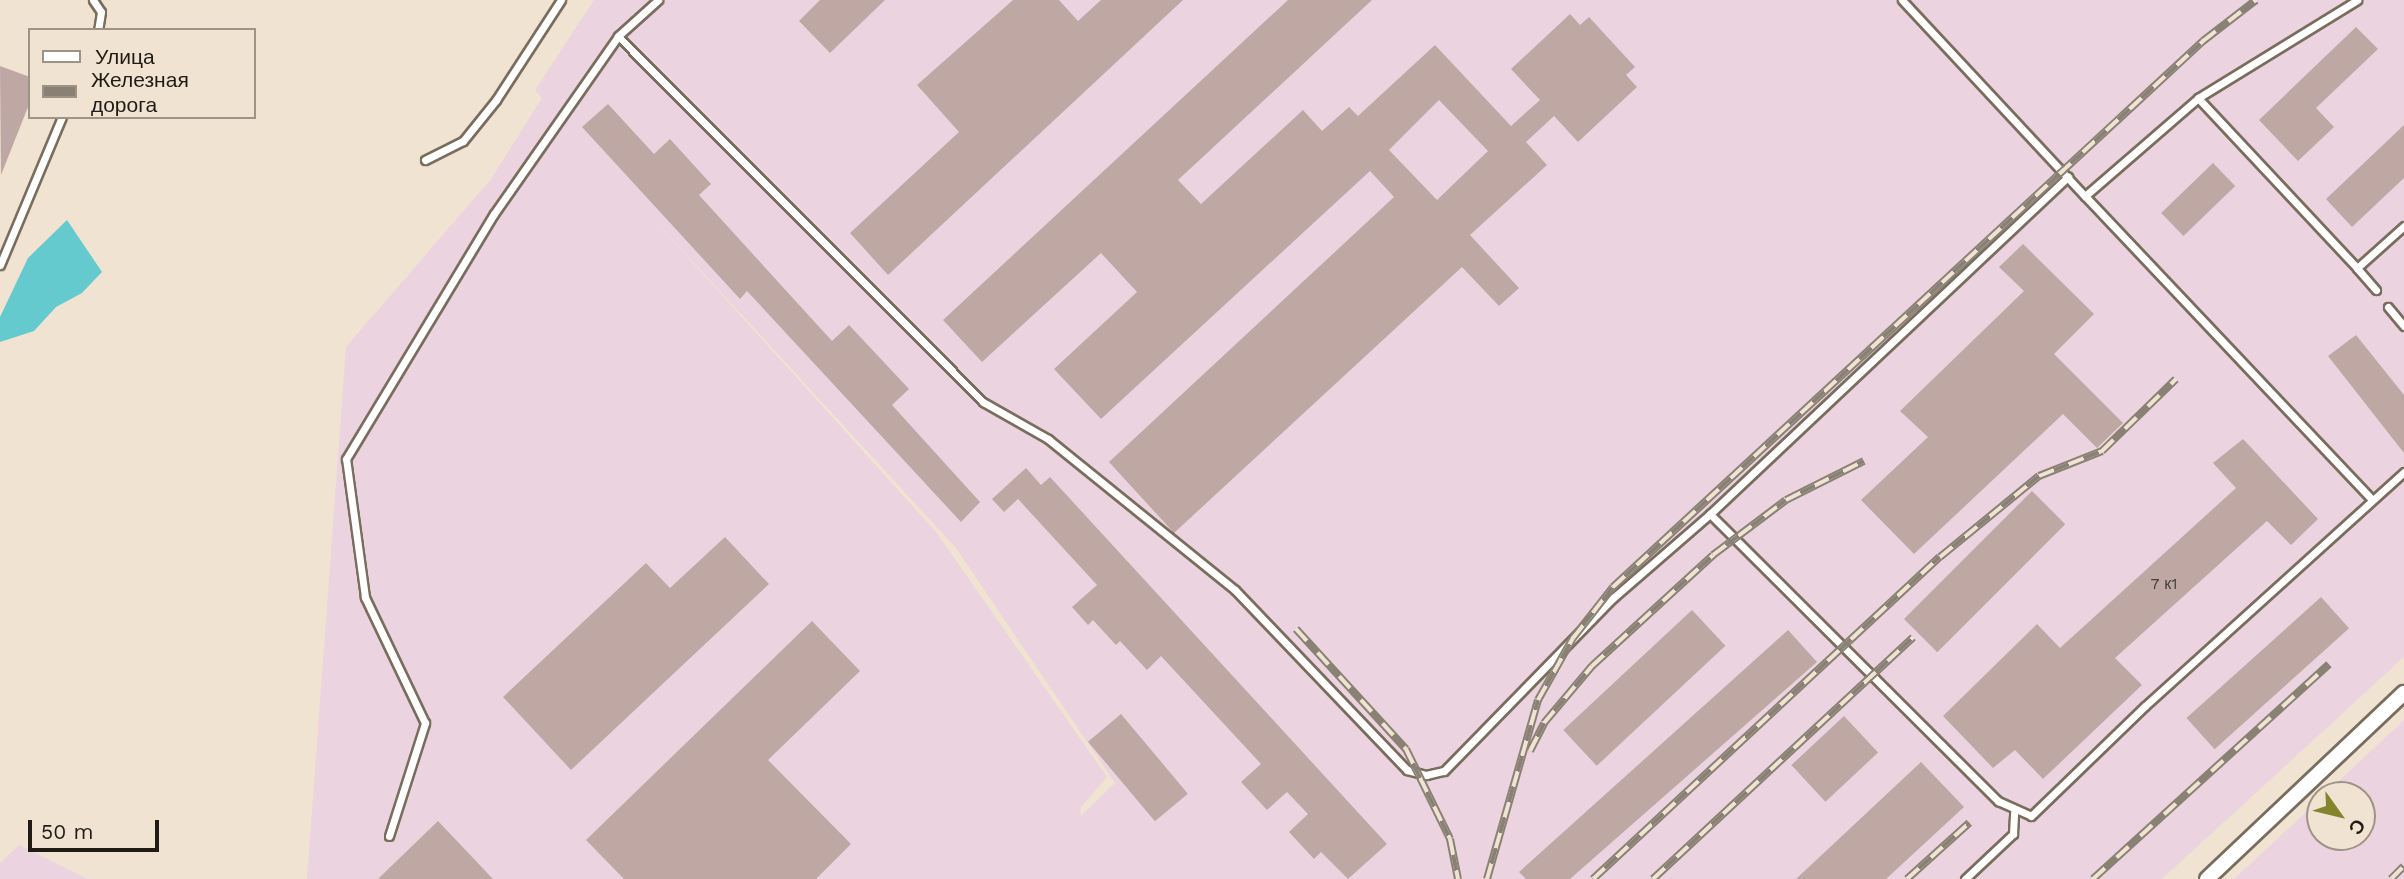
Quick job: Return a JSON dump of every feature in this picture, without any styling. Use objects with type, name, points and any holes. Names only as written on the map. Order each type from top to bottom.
[{"type":"street","points":[[2207,879],[2404,694]]},
{"type":"lane","points":[[93,0],[100,12],[98,28]]},
{"type":"lane","points":[[425,160],[463,141],[496,100],[561,0]]},
{"type":"lane","points":[[389,836],[425,723],[365,597],[346,459],[494,214],[618,36],[658,0]]},
{"type":"lane","points":[[1902,0],[2372,499]]},
{"type":"lane","points":[[2085,196],[2198,98],[2357,0]]},
{"type":"lane","points":[[618,36],[983,402],[1048,439],[1235,590],[1407,770],[1426,775],[1444,771],[1613,598],[1710,514],[2068,177]]},
{"type":"lane","points":[[2198,98],[2376,290]]},
{"type":"lane","points":[[0,265],[61,119]]},
{"type":"lane","points":[[2357,268],[2404,226]]},
{"type":"lane","points":[[2388,307],[2404,326]]},
{"type":"lane","points":[[1710,514],[1998,802],[2014,812],[2031,816],[2404,472]]},
{"type":"lane","points":[[1965,879],[2013,834],[2014,812]]},
{"type":"shaded area","points":[[594,0],[2404,0],[2404,657],[2162,879],[307,879],[346,347],[491,179],[542,98],[535,90]],"holes":[[[638,202],[956,548],[1115,783],[1081,816],[1080,808],[1107,777],[936,532]]]},
{"type":"shaded area","points":[[2404,720],[2404,879],[2234,879],[2306,812],[2306,851],[2376,851],[2376,781],[2339,781]]},
{"type":"shaded area","points":[[19,845],[88,879],[0,879],[0,863]]},
{"type":"water","points":[[67,220],[102,272],[82,293],[56,307],[34,331],[0,342],[0,317],[28,258]]},
{"type":"building","points":[[820,0],[885,0],[830,53],[799,21]]},
{"type":"building","points":[[1013,0],[1059,0],[1078,21],[1101,0],[1183,0],[888,275],[850,233],[959,132],[917,85]]},
{"type":"building","points":[[1288,0],[1372,0],[1178,180],[1201,204],[1303,110],[1322,131],[1349,107],[1358,116],[1435,45],[1511,126],[1540,100],[1511,69],[1570,14],[1580,25],[1589,17],[1635,67],[1626,75],[1637,87],[1578,142],[1554,116],[1526,142],[1547,165],[1470,235],[1519,288],[1499,306],[1462,267],[1174,533],[1109,462],[1394,197],[1370,171],[1101,419],[1054,369],[1137,292],[1101,253],[982,362],[943,320]],"holes":[[[1439,100],[1488,151],[1437,200],[1389,150]]]},
{"type":"building","points":[[2356,27],[2378,49],[2316,108],[2334,127],[2298,161],[2259,120]]},
{"type":"building","points":[[0,66],[28,76],[28,107],[1,175]]},
{"type":"building","points":[[608,104],[654,154],[670,139],[711,184],[699,195],[832,341],[849,325],[909,389],[892,405],[980,502],[961,522],[747,291],[740,299],[582,127]]},
{"type":"building","points":[[2404,125],[2404,178],[2352,227],[2326,199]]},
{"type":"building","points":[[2213,163],[2235,186],[2183,236],[2161,213]]},
{"type":"building","points":[[2023,244],[2094,314],[2054,354],[2123,423],[2097,448],[2063,414],[1914,554],[1861,500],[1928,437],[1900,411],[2024,291],[1999,267]]},
{"type":"building","points":[[2356,335],[2404,395],[2404,453],[2328,356]]},
{"type":"building","points":[[2243,439],[2318,519],[2291,545],[2267,521],[2115,658],[2142,685],[2043,779],[2015,750],[1993,768],[1943,716],[2037,624],[2060,648],[2236,488],[2213,463]]},
{"type":"building","points":[[1026,468],[1041,485],[1050,477],[1387,844],[1348,879],[1321,852],[1314,859],[1289,832],[1308,814],[1287,792],[1267,810],[1241,782],[1261,764],[1161,656],[1147,670],[1120,641],[1116,645],[1093,620],[1088,625],[1072,607],[1097,585],[1018,499],[1004,512],[992,499]]},
{"type":"building","points":[[2032,491],[2065,524],[1937,652],[1904,619]]},
{"type":"building","points":[[725,537],[769,584],[571,770],[503,697],[646,563],[670,588]]},
{"type":"building","points":[[2321,597],[2349,628],[2215,749],[2186,718]]},
{"type":"building","points":[[1692,610],[1725,646],[1597,766],[1563,730]]},
{"type":"building","points":[[812,621],[860,671],[768,760],[851,844],[816,879],[624,879],[586,840]]},
{"type":"building","points":[[1788,630],[1817,662],[1570,879],[1526,879],[1519,872]]},
{"type":"building","points":[[1121,714],[1188,794],[1155,821],[1088,742]]},
{"type":"building","points":[[1844,716],[1878,753],[1825,802],[1791,765]]},
{"type":"building","points":[[1921,762],[1964,807],[1886,879],[1796,879]]},
{"type":"building","points":[[438,821],[493,879],[378,879]]},
{"type":"railway","points":[[1487,879],[1538,700],[1573,638],[1613,587],[2203,41],[2256,0]]},
{"type":"railway","points":[[1593,879],[1940,557],[2039,476],[2102,451],[2176,379]]},
{"type":"railway","points":[[1530,751],[1544,723],[1592,666],[1713,555],[1786,500],[1864,461]]},
{"type":"railway","points":[[1296,629],[1406,749],[1450,839],[1458,879]]},
{"type":"railway","points":[[1653,879],[1913,637]]},
{"type":"railway","points":[[2093,879],[2329,664]]},
{"type":"railway","points":[[1907,879],[1969,823]]},
{"type":"railway","points":[[2391,879],[2404,866]]}]
